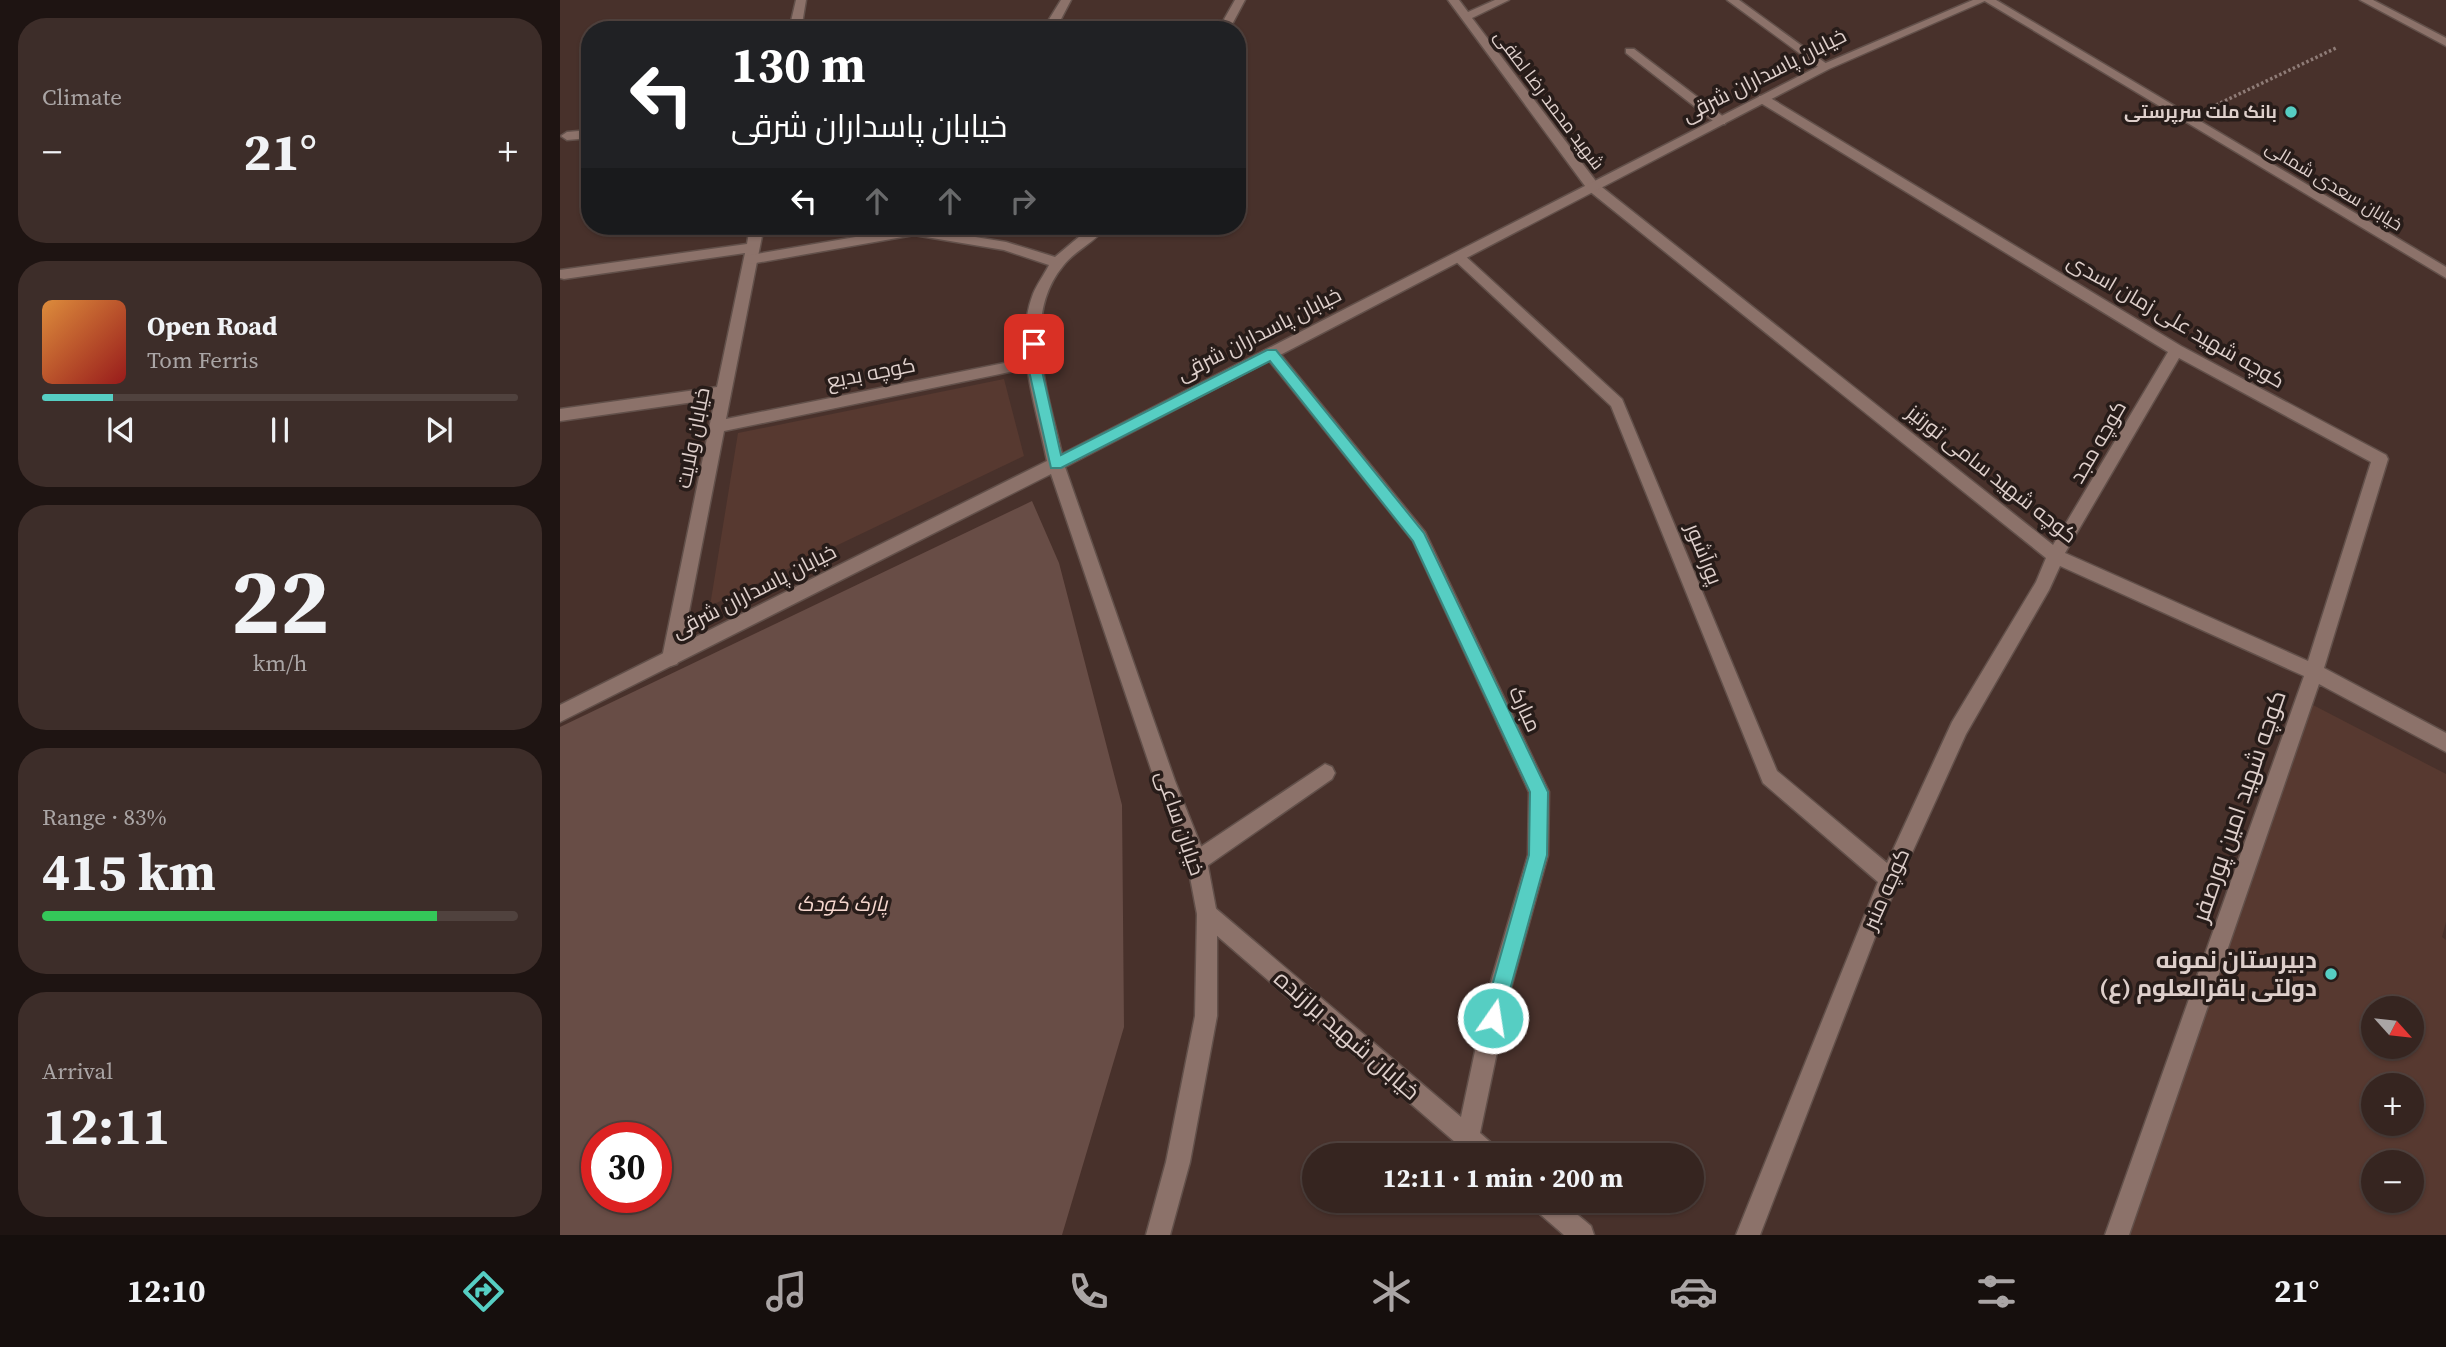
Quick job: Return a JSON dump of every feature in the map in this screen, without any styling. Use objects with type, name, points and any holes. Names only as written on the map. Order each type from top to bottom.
[{"type":"street","points":[[797,21],[801,0]]},
{"type":"street","points":[[1054,21],[1066,0]]},
{"type":"street","points":[[1228,21],[1240,0]]},
{"type":"street","name":"شهید محمد رضا لطفی","points":[[1452,0],[1593,187]]},
{"type":"street","points":[[1466,17],[1504,0]]},
{"type":"street","points":[[1732,0],[1825,67]]},
{"type":"street","name":"خیابان پاسداران شرقی","points":[[560,714],[1272,354],[1825,67],[1982,0]]},
{"type":"street","name":"خیابان سعدی شمالی","points":[[1988,0],[2446,273]]},
{"type":"street","points":[[2365,0],[2446,43]]},
{"type":"street","points":[[1630,51],[1721,121]]},
{"type":"street","name":"کوچه شهید علی زمان اسدی","points":[[1763,99],[2176,350],[2380,459],[2314,672]]},
{"type":"street","points":[[567,136],[581,135]]},
{"type":"street","name":"کوچه شهید سامی تورتیز","points":[[1593,187],[2055,556],[2314,672],[2446,743]]},
{"type":"street","name":"خیابان ولایت","points":[[671,658],[755,235]]},
{"type":"street","points":[[564,274],[751,254],[886,235]]},
{"type":"street","points":[[940,235],[997,244],[1057,263],[1090,235]]},
{"type":"street","name":"پورآشور","points":[[1458,257],[1617,403],[1770,777],[1890,879]]},
{"type":"street","name":"خیابان ساعی","points":[[1057,263],[1040,295],[1034,326],[1034,362],[1056,464],[1165,781],[1197,861],[1207,914],[1206,1016],[1178,1162],[1158,1235]]},
{"type":"street","name":"کوچه مجد","points":[[2055,556],[2176,350]]},
{"type":"street","name":"مبارک","points":[[1272,354],[1419,537],[1539,792],[1538,855],[1498,995],[1468,1138]]},
{"type":"street","name":"کوچه بدیع","points":[[717,427],[1034,362]]},
{"type":"street","points":[[560,415],[724,392]]},
{"type":"street","name":"کوچه منبر","points":[[1748,1235],[1873,915],[1959,728],[2043,585],[2055,556]]},
{"type":"street","name":"کوچه شهید امین پورصفر","points":[[2118,1235],[2314,672]]},
{"type":"street","points":[[1197,861],[1325,773]]},
{"type":"street","name":"خیابان شهید برازنده","points":[[1207,914],[1474,1143]]},
{"type":"street","points":[[1556,1213],[1582,1235]]},
{"type":"path","points":[[2187,120],[2336,47]]},
{"type":"shaded area","points":[[1004,379],[1024,456],[710,606],[738,433]]},
{"type":"shaded area","name":"دبیرستان نمونه دولتی باقرالعلوم (ع)","points":[[2313,705],[2446,774],[2446,922],[2442,937],[2446,940],[2446,1235],[2121,1235]]},
{"type":"green space","name":"پارک کودک","points":[[1032,501],[1059,563],[1122,805],[1124,1027],[1062,1235],[560,1235],[560,727]]},
{"type":"place","name":"بانک ملت سرپرستی","points":[[2291,112]]},
{"type":"place","name":"دبیرستان نمونه دولتی باقرالعلوم (ع)","points":[[2331,974]]},
{"type":"route","points":[[1034,344],[1034,362],[1056,464],[1272,354],[1419,537],[1539,792],[1538,855],[1493,1018]]}]
